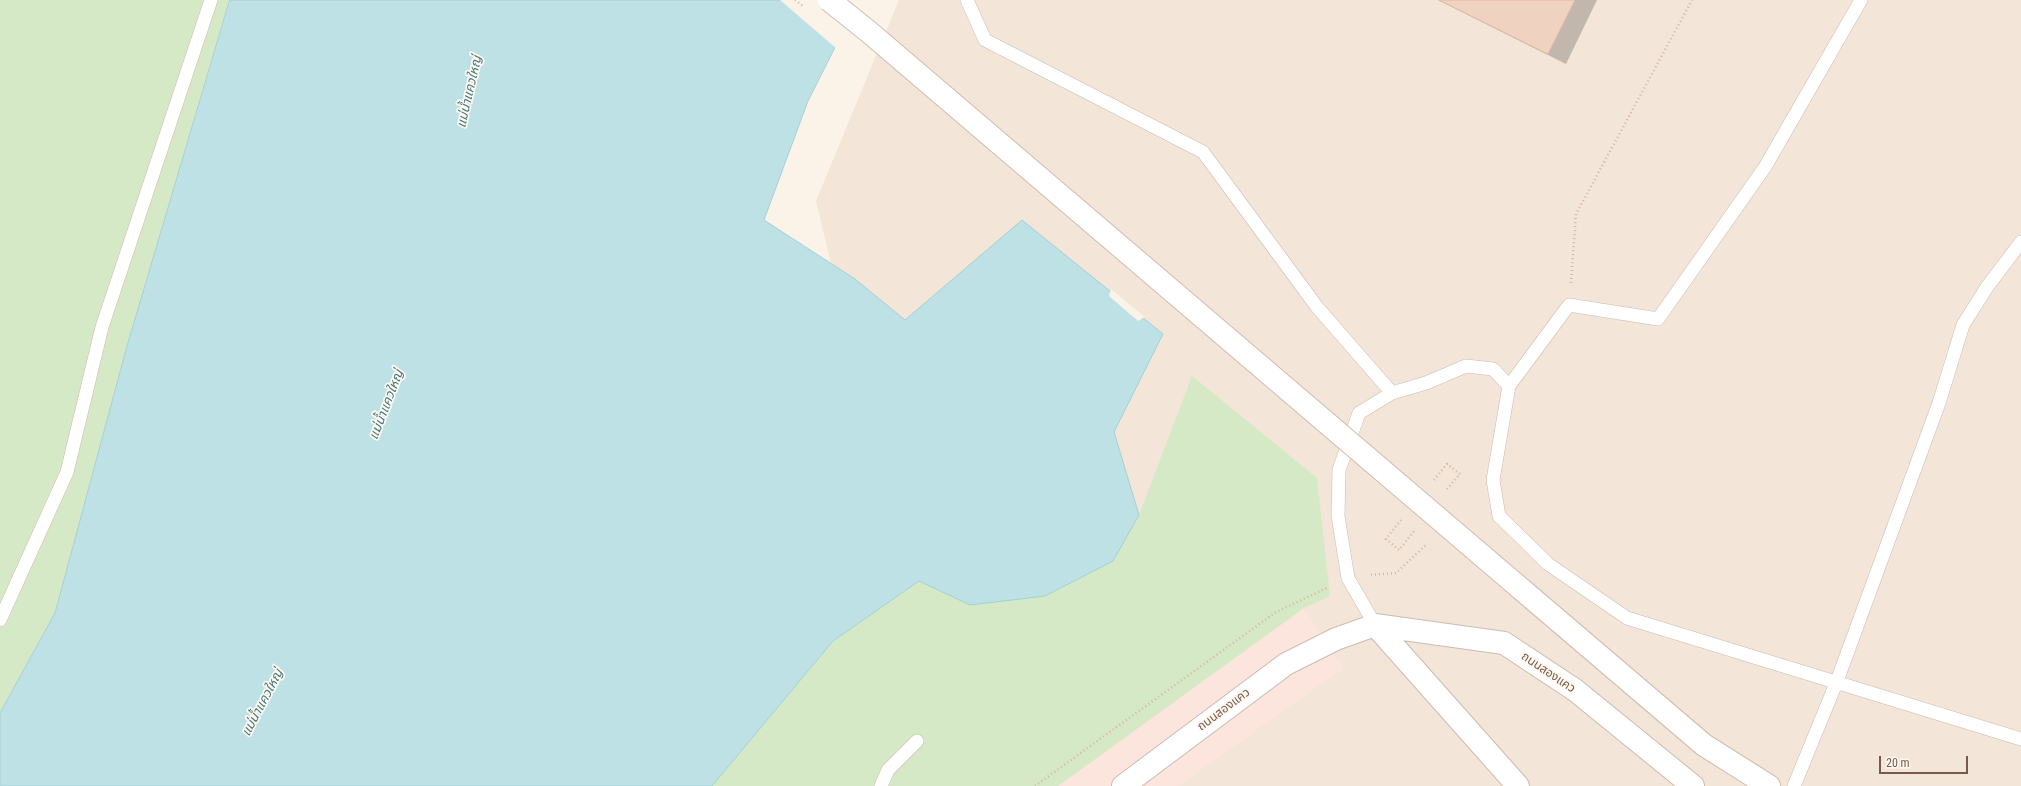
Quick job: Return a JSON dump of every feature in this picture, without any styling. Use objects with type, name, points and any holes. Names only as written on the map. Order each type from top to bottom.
[{"type":"main road","points":[[829,0],[875,37],[1704,745],[1769,786]]},
{"type":"main road","points":[[1375,625],[1518,786]]},
{"type":"main road","name":"ถนนสองแคว","points":[[1123,786],[1286,664],[1336,639],[1375,625],[1504,643],[1575,690],[1693,786]]},
{"type":"lane","points":[[0,620],[67,472],[102,327],[211,0]]},
{"type":"lane","points":[[967,0],[986,40],[1202,152],[1317,307],[1392,393]]},
{"type":"lane","points":[[1861,0],[1765,167],[1658,319],[1569,305],[1509,386],[1493,480],[1499,516],[1548,564],[1628,618],[1837,681],[2021,739]]},
{"type":"lane","points":[[1794,786],[1837,681],[1939,403],[1964,325],[1987,287],[2021,242]]},
{"type":"lane","points":[[1375,625],[1348,578],[1338,516],[1339,470],[1359,412],[1392,393],[1426,383],[1466,366],[1493,369],[1509,386]]},
{"type":"lane","points":[[881,786],[888,770],[917,741]]},
{"type":"path","points":[[1569,305],[1576,214],[1692,0]]},
{"type":"path","points":[[1430,486],[1447,464],[1460,474],[1443,494]]},
{"type":"path","points":[[1402,519],[1386,539],[1399,550],[1418,526]]},
{"type":"path","points":[[1035,786],[1276,612],[1348,578],[1396,573],[1427,543]]},
{"type":"shaded area","points":[[899,0],[2021,0],[2021,786],[715,786],[917,621],[816,201]]},
{"type":"shaded area","points":[[1304,608],[1344,668],[1179,786],[1058,786]]},
{"type":"green space","points":[[0,0],[230,0],[127,346],[55,613],[0,713]]},
{"type":"green space","points":[[1192,376],[1317,478],[1330,596],[1304,608],[1058,786],[712,786],[833,641],[919,581],[970,605],[1045,596],[1139,515]]},
{"type":"water","name":"แม่น้ำแควใหญ่","points":[[230,0],[859,0],[808,101],[764,220],[855,279],[905,320],[1022,220],[1163,334],[1114,432],[1139,515],[1113,561],[1045,596],[970,605],[919,581],[833,641],[712,786],[0,786],[0,713],[55,613],[127,346]]},
{"type":"pier","points":[[780,0],[861,0],[837,49]]},
{"type":"pier","points":[[1111,289],[1145,317],[1138,321],[1109,296]]},
{"type":"building","points":[[1439,0],[1575,0],[1548,54]]}]
